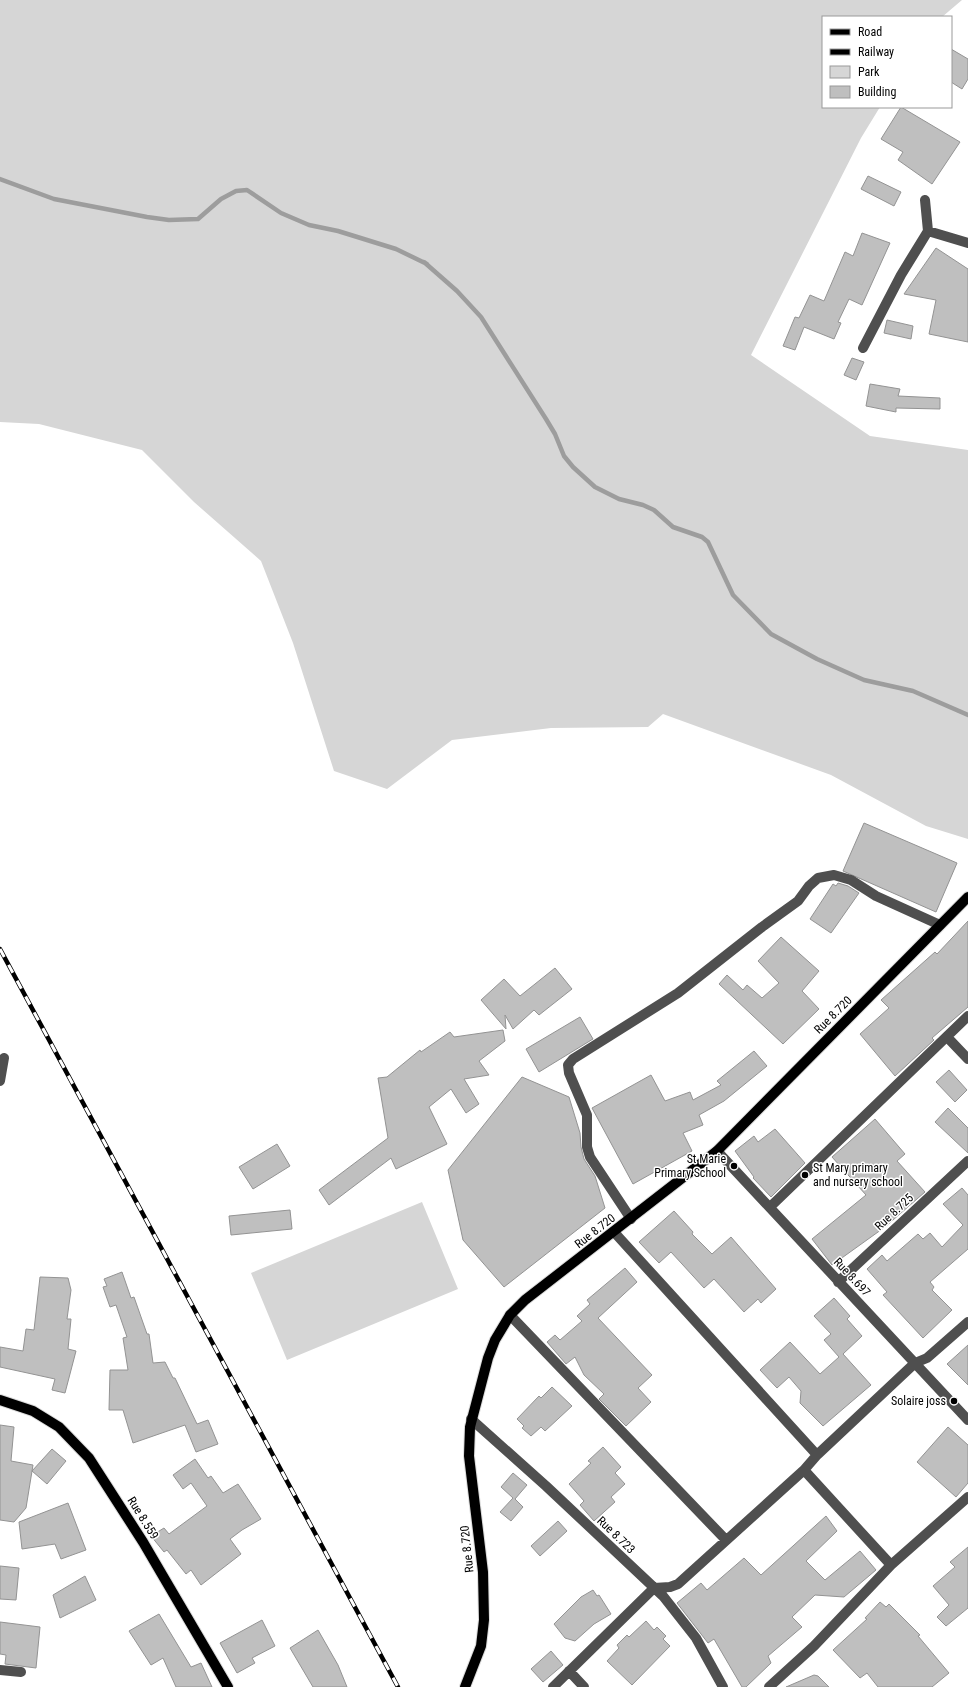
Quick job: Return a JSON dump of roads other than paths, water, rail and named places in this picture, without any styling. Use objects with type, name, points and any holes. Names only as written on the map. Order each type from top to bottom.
[{"type":"main road","name":"Rue 8.720","points":[[465,1687],[481,1646],[484,1620],[483,1572],[469,1456],[471,1419],[488,1358],[495,1340],[510,1314],[525,1300],[717,1151],[968,897]]},
{"type":"main road","name":"Rue 8.559","points":[[0,1400],[33,1410],[59,1427],[89,1458],[142,1542],[228,1687]]},
{"type":"street","points":[[863,348],[901,275],[928,231],[925,200]]},
{"type":"street","points":[[928,231],[968,243]]},
{"type":"street","points":[[631,1218],[590,1157],[587,1147],[587,1115],[569,1073],[568,1065],[573,1059],[678,993],[762,927],[798,901],[809,886],[818,878],[834,875],[851,880],[876,896],[940,925]]},
{"type":"street","points":[[770,1207],[968,1016]]},
{"type":"street","points":[[947,1037],[968,1059]]},
{"type":"street","points":[[0,1080],[4,1058]]},
{"type":"street","name":"Rue 8.697","points":[[717,1151],[968,1420]]},
{"type":"street","name":"Rue 8.725","points":[[838,1282],[968,1161]]},
{"type":"street","points":[[614,1232],[817,1455]]},
{"type":"street","points":[[510,1314],[726,1540]]},
{"type":"street","points":[[553,1687],[654,1588],[670,1587],[678,1584],[804,1470],[817,1455],[915,1363],[926,1358],[968,1322]]},
{"type":"street","name":"Rue 8.723","points":[[471,1419],[546,1486],[663,1596],[696,1638],[723,1687]]},
{"type":"street","points":[[804,1470],[891,1565]]},
{"type":"street","points":[[769,1687],[814,1646],[891,1565],[968,1497]]},
{"type":"street","points":[[0,1670],[21,1672]]},
{"type":"street","points":[[569,1671],[584,1687]]},
{"type":"waterway","points":[[0,179],[54,199],[169,220],[198,219],[221,199],[236,191],[247,190],[281,213],[309,225],[338,231],[396,249],[427,264],[424,262],[457,291],[481,317],[546,419],[555,434],[564,456],[573,467],[595,487],[619,499],[643,505],[654,510],[673,527],[702,537],[708,542],[733,595],[771,634],[817,659],[864,680],[913,691],[968,715]]},
{"type":"railway","points":[[0,949],[398,1687]]},
{"type":"place","name":"St Marie Primary School","points":[[734,1166]]},
{"type":"place","name":"St Mary primary and nursery school","points":[[805,1175]]},
{"type":"place","name":"Solaire joss","points":[[954,1401]]}]
